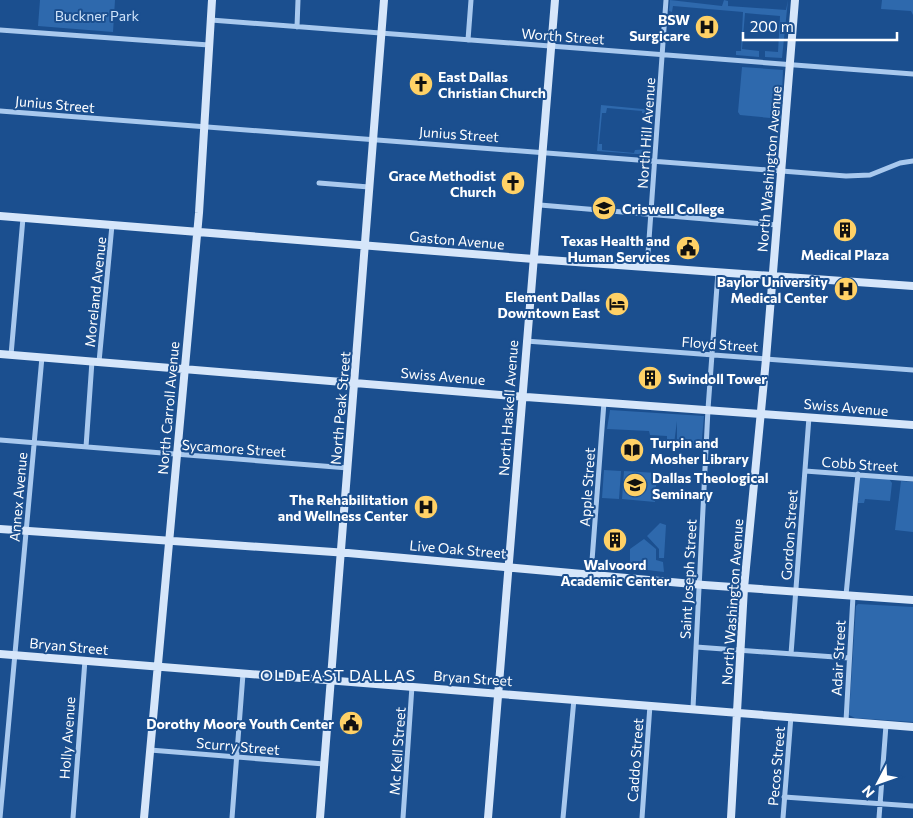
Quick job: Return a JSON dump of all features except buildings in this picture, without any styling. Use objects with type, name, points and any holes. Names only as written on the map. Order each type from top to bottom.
[{"type":"street","name":"North Carroll Avenue","points":[[144,818],[197,232],[212,0]]},
{"type":"street","points":[[296,27],[298,0]]},
{"type":"street","name":"North Peak Street","points":[[320,818],[384,0]]},
{"type":"street","points":[[468,40],[471,0]]},
{"type":"street","name":"North Haskell Avenue","points":[[488,818],[521,396],[540,205],[555,0]]},
{"type":"street","name":"North Hill Avenue","points":[[647,268],[666,0]]},
{"type":"street","name":"North Washington Avenue","points":[[732,818],[744,588],[783,171],[795,0]]},
{"type":"street","name":"Worth Street","points":[[211,20],[913,74]]},
{"type":"street","points":[[0,30],[209,45]]},
{"type":"street","name":"Junius Street","points":[[0,111],[860,176],[876,174],[900,163],[913,161]]},
{"type":"street","points":[[319,183],[370,187]]},
{"type":"street","points":[[540,205],[777,225]]},
{"type":"street","name":"Gaston Avenue","points":[[0,216],[647,268],[913,286]]},
{"type":"street","points":[[11,355],[23,218]]},
{"type":"street","name":"Moreland Avenue","points":[[86,447],[112,225]]},
{"type":"street","name":"Saint Joseph Street","points":[[693,708],[708,409],[718,272]]},
{"type":"street","name":"Floyd Street","points":[[526,341],[913,370]]},
{"type":"street","name":"Swiss Avenue","points":[[0,354],[913,425]]},
{"type":"street","name":"Annex Avenue","points":[[0,818],[3,741],[14,654],[42,357]]},
{"type":"street","name":"Apple Street","points":[[591,574],[604,402]]},
{"type":"street","name":"Gordon Street","points":[[791,654],[809,417]]},
{"type":"street","name":"Sycamore Street","points":[[0,440],[348,468]]},
{"type":"street","name":"Cobb Street","points":[[805,471],[913,479]]},
{"type":"street","name":"Adair Street","points":[[846,721],[850,596],[858,474]]},
{"type":"street","name":"Live Oak Street","points":[[0,528],[340,552],[699,585],[913,600]]},
{"type":"street","points":[[696,647],[849,658]]},
{"type":"street","name":"Bryan Street","points":[[0,654],[85,659],[243,674],[650,704],[913,727]]},
{"type":"street","name":"Holly Avenue","points":[[73,818],[85,659]]},
{"type":"street","points":[[232,818],[243,674]]},
{"type":"street","name":"Mc Kell Street","points":[[403,818],[412,686]]},
{"type":"street","points":[[564,818],[574,698]]},
{"type":"street","name":"Caddo Street","points":[[642,818],[650,704]]},
{"type":"street","name":"Pecos Street","points":[[782,818],[791,716]]},
{"type":"street","points":[[879,818],[886,725]]},
{"type":"street","name":"Scurry Street","points":[[150,750],[324,764]]},
{"type":"street","points":[[784,797],[913,806]]},
{"type":"green space","name":"Buckner Park","points":[[40,0],[115,0],[113,32],[38,26]]},
{"type":"green space","points":[[670,0],[722,6],[724,0],[728,1],[728,6],[786,10],[788,0],[782,58],[765,57],[765,51],[778,52],[780,16],[745,13],[742,49],[759,51],[759,57],[736,55],[736,51],[741,51],[743,12],[673,6],[672,12],[669,11]]},
{"type":"green space","points":[[882,0],[913,0],[913,15],[911,11],[881,9]]},
{"type":"green space","points":[[742,67],[783,70],[781,119],[740,115],[738,112]]},
{"type":"green space","points":[[601,105],[653,110],[653,114],[642,113],[642,111],[607,108],[606,113],[602,113],[599,144],[602,144],[602,150],[634,153],[635,150],[650,149],[650,155],[597,151]]},
{"type":"green space","points":[[610,410],[704,416],[701,449],[677,447],[677,421],[674,444],[667,443],[667,436],[650,435],[649,431],[607,429]]},
{"type":"green space","points":[[604,470],[621,471],[619,499],[602,498]]},
{"type":"green space","points":[[624,471],[657,473],[655,502],[622,499]]},
{"type":"green space","points":[[860,477],[889,479],[892,483],[890,501],[865,499],[864,503],[858,503]]},
{"type":"green space","points":[[901,481],[913,482],[913,532],[895,530]]},
{"type":"green space","points":[[660,523],[666,525],[664,558],[659,558],[659,549],[647,536]]},
{"type":"green space","points":[[644,539],[656,549],[656,560],[663,562],[664,572],[630,568],[630,549]]},
{"type":"green space","points":[[858,604],[913,607],[913,722],[855,718],[849,715],[856,606]]},
{"type":"place","name":"BSW Surgicare","points":[[707,27]]},
{"type":"place","name":"East Dallas Christian Church","points":[[421,84]]},
{"type":"place","name":"Grace Methodist Church","points":[[513,183]]},
{"type":"place","name":"Criswell College","points":[[604,208]]},
{"type":"place","name":"Medical Plaza","points":[[845,230]]},
{"type":"place","name":"Texas Health and Human Services","points":[[688,248]]},
{"type":"place","name":"Baylor University Medical Center","points":[[846,289]]},
{"type":"place","name":"Element Dallas Downtown East","points":[[617,304]]},
{"type":"place","name":"Swindoll Tower","points":[[650,378]]},
{"type":"place","name":"Turpin and Mosher Library","points":[[632,450]]},
{"type":"place","name":"Dallas Theological Seminary","points":[[635,485]]},
{"type":"place","name":"The Rehabilitation and Wellness Center","points":[[426,507]]},
{"type":"place","name":"Walvoord Academic Center","points":[[615,540]]},
{"type":"place","name":"Dorothy Moore Youth Center","points":[[351,723]]},
{"type":"district","name":"OLD EAST DALLAS","points":[[338,674]]}]
